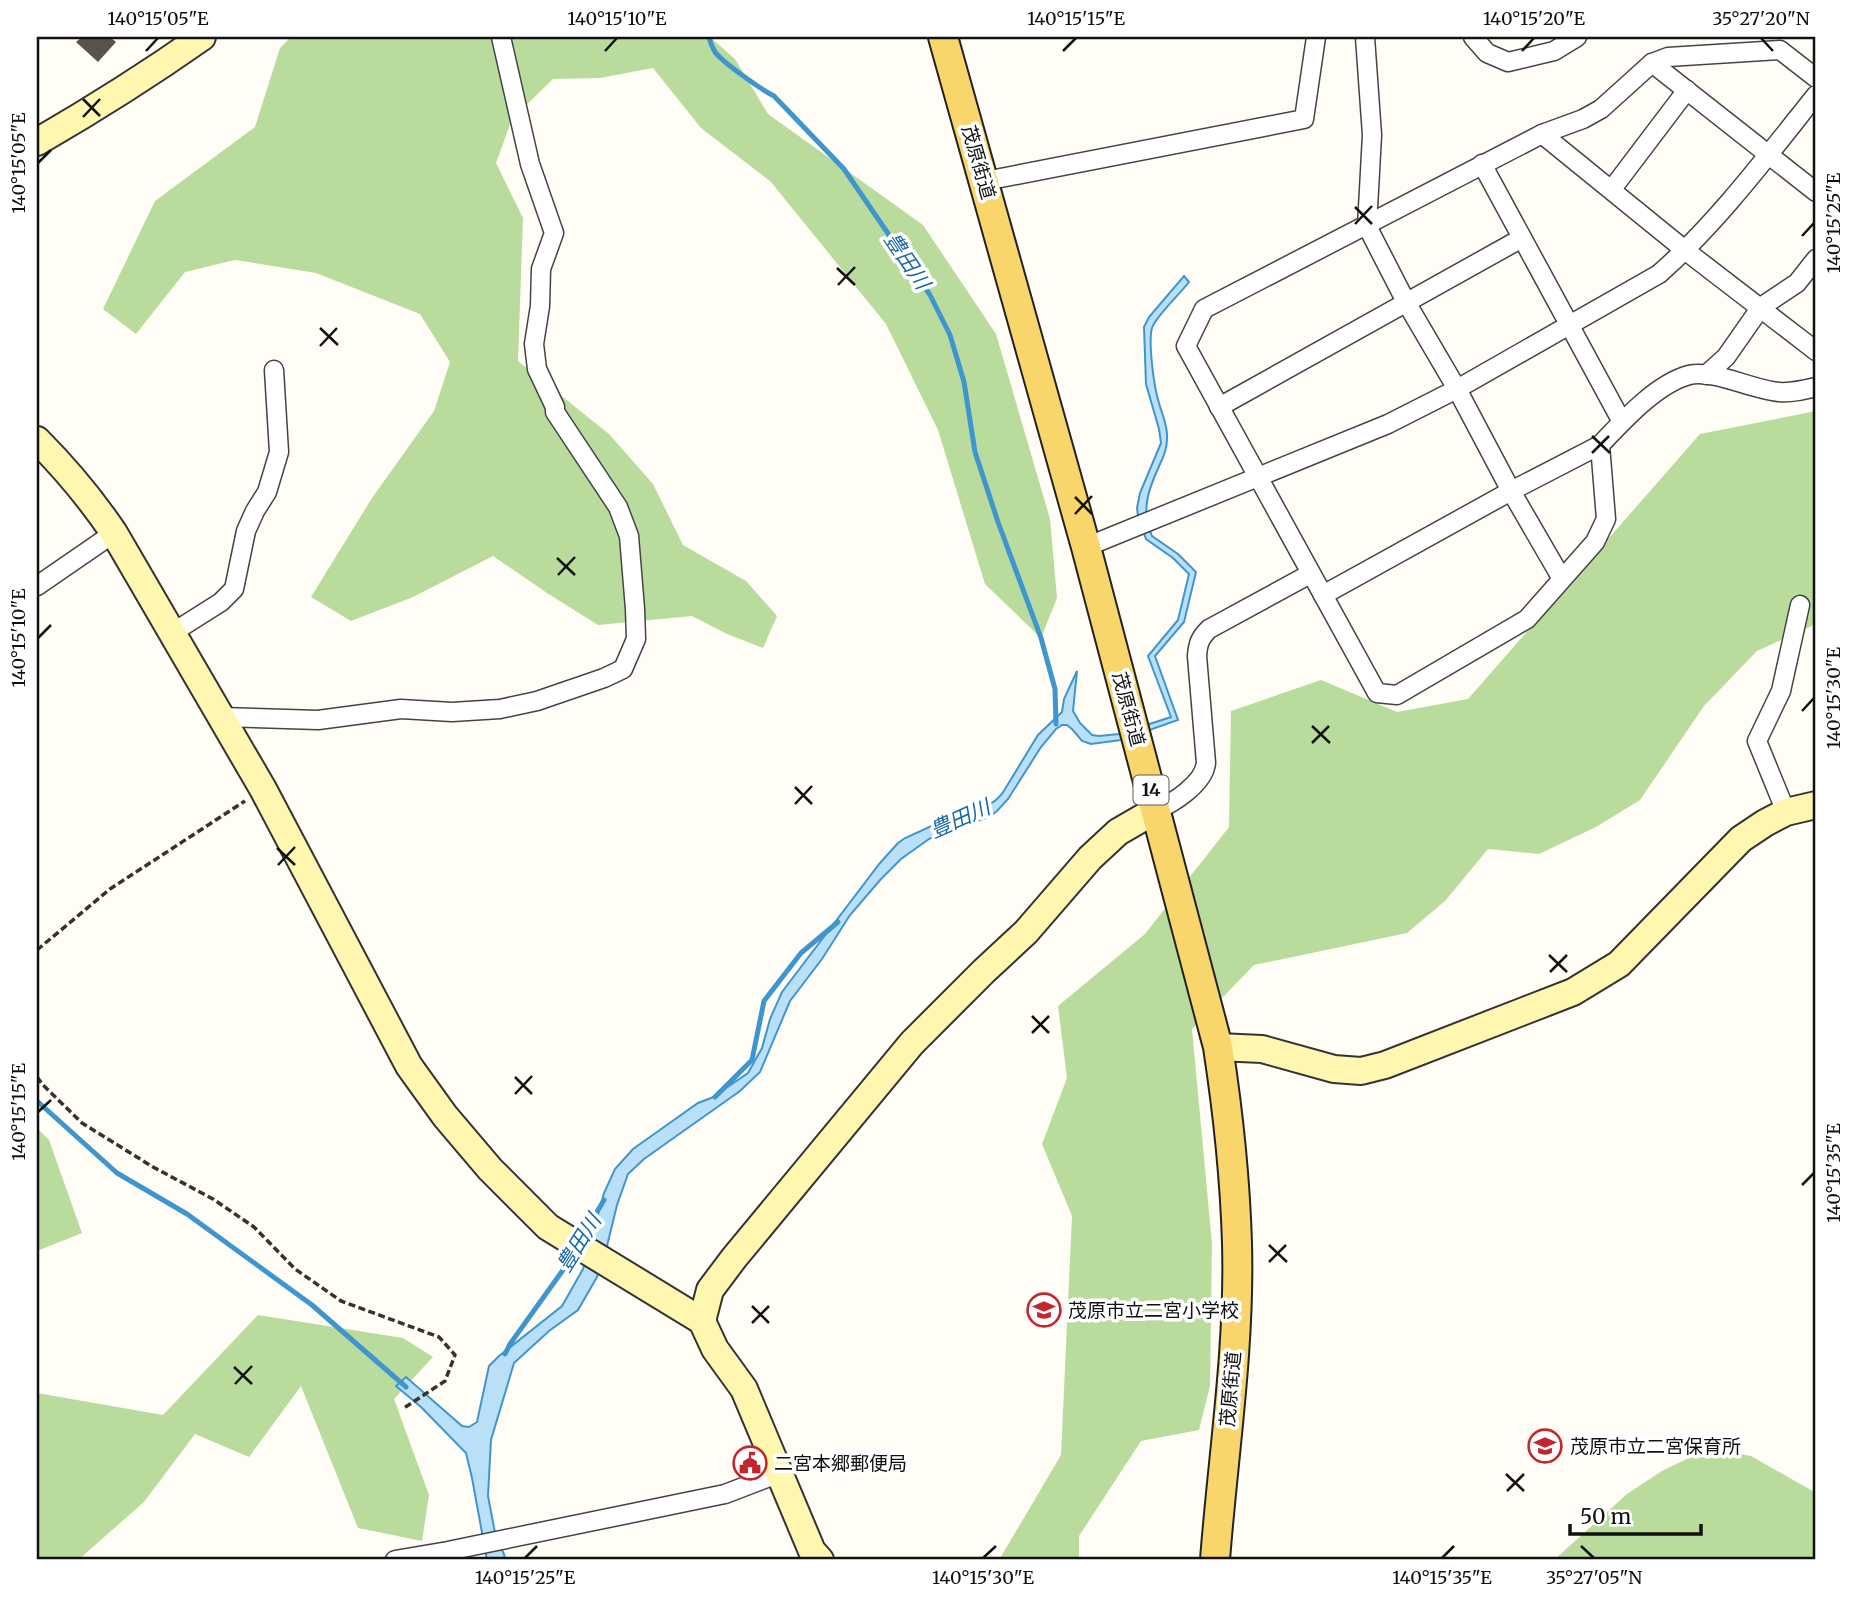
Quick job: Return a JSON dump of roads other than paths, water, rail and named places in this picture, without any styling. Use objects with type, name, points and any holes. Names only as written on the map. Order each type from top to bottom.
[{"type":"main road","name":"茂原街道","points":[[943,37],[1086,547],[1218,1047],[1228,1116],[1237,1244],[1235,1323],[1215,1560]]},
{"type":"street","points":[[37,142],[114,96],[202,37]]},
{"type":"street","points":[[221,717],[318,719],[401,709],[452,712],[500,709],[537,701],[623,669],[636,639],[629,536],[618,507],[555,412],[537,369],[534,344],[540,306],[541,269],[554,233],[530,164],[500,37]]},
{"type":"street","points":[[985,181],[1304,119],[1316,37]]},
{"type":"street","points":[[1365,37],[1372,135],[1367,226],[1406,302],[1562,579]]},
{"type":"street","points":[[1473,37],[1488,53],[1508,62],[1554,51],[1577,37]]},
{"type":"street","points":[[1600,444],[1606,519],[1595,542],[1527,619],[1397,695],[1377,693],[1186,346],[1205,309],[1482,164],[1542,134],[1583,119],[1601,109],[1652,63],[1668,57],[1780,50],[1816,78]]},
{"type":"street","points":[[1652,63],[1816,192]]},
{"type":"street","points":[[1612,189],[1687,90]]},
{"type":"street","points":[[1086,547],[1388,425],[1659,275],[1686,251],[1816,95]]},
{"type":"street","points":[[1542,134],[1686,251],[1816,351]]},
{"type":"street","points":[[1482,164],[1622,422]]},
{"type":"street","points":[[1219,407],[1522,238]]},
{"type":"street","points":[[1706,375],[1726,357],[1761,307],[1797,283],[1816,259]]},
{"type":"street","points":[[172,634],[220,602],[234,589],[246,531],[267,492],[279,452],[274,370]]},
{"type":"street","points":[[1323,595],[1600,444],[1635,408],[1671,383],[1690,375],[1706,375],[1776,392],[1791,393],[1816,387]]},
{"type":"street","points":[[37,440],[65,468],[114,533],[263,789],[409,1066],[445,1116],[490,1169],[548,1227],[702,1321],[715,1349],[744,1389],[812,1551],[820,1560]]},
{"type":"street","points":[[37,586],[114,533]]},
{"type":"street","points":[[702,1321],[710,1290],[734,1258],[912,1043],[1026,932],[1090,858],[1118,832],[1167,806],[1198,782],[1205,772],[1206,763],[1197,656],[1201,637],[1209,629],[1310,574]]},
{"type":"street","points":[[1786,812],[1757,741],[1781,691],[1800,605]]},
{"type":"street","points":[[1218,1047],[1262,1049],[1334,1069],[1361,1071],[1385,1065],[1573,992],[1619,964],[1741,839],[1786,812],[1816,805]]},
{"type":"street","points":[[395,1560],[725,1494],[780,1473]]},
{"type":"water","points":[[1184,276],[1189,282],[1152,328],[1154,376],[1167,439],[1164,455],[1149,490],[1146,508],[1152,536],[1178,554],[1196,572],[1184,622],[1155,656],[1178,720],[1121,740],[1091,744],[1082,741],[1067,725],[1056,729],[997,811],[989,817],[929,839],[901,859],[881,879],[850,915],[822,959],[790,1001],[760,1072],[740,1091],[644,1159],[628,1174],[597,1277],[578,1310],[549,1331],[514,1363],[491,1440],[488,1496],[496,1538],[505,1560],[487,1560],[466,1453],[421,1407],[396,1386],[406,1377],[462,1426],[469,1427],[477,1422],[489,1366],[562,1306],[583,1269],[604,1193],[615,1169],[633,1149],[698,1103],[711,1098],[748,1073],[762,1048],[770,1019],[782,992],[880,863],[905,838],[936,824],[957,819],[995,801],[1038,735],[1062,712],[1064,699],[1077,671],[1073,711],[1092,735],[1119,734],[1171,717],[1148,656],[1178,620],[1189,574],[1173,558],[1146,539],[1137,508],[1140,493],[1161,443],[1146,384],[1144,327],[1149,317]]},
{"type":"waterway","name":"豊田川","points":[[709,37],[719,57],[774,96],[844,169],[930,295],[950,335],[964,382],[975,452],[1041,638],[1055,689],[1056,724]]},
{"type":"waterway","name":"豊田川","points":[[715,1097],[752,1060],[764,1001],[801,953],[838,922]]},
{"type":"waterway","points":[[37,1101],[117,1173],[187,1214],[312,1305],[406,1387]]},
{"type":"waterway","name":"豊田川","points":[[582,1237],[604,1200]]},
{"type":"waterway","name":"豊田川","points":[[505,1354],[563,1270],[573,1251]]},
{"type":"place","name":"茂原市立二宮小学校","points":[[1044,1310]]},
{"type":"place","name":"茂原市立二宮保育所","points":[[1545,1446]]},
{"type":"place","name":"二宮本郷郵便局","points":[[750,1463]]}]
